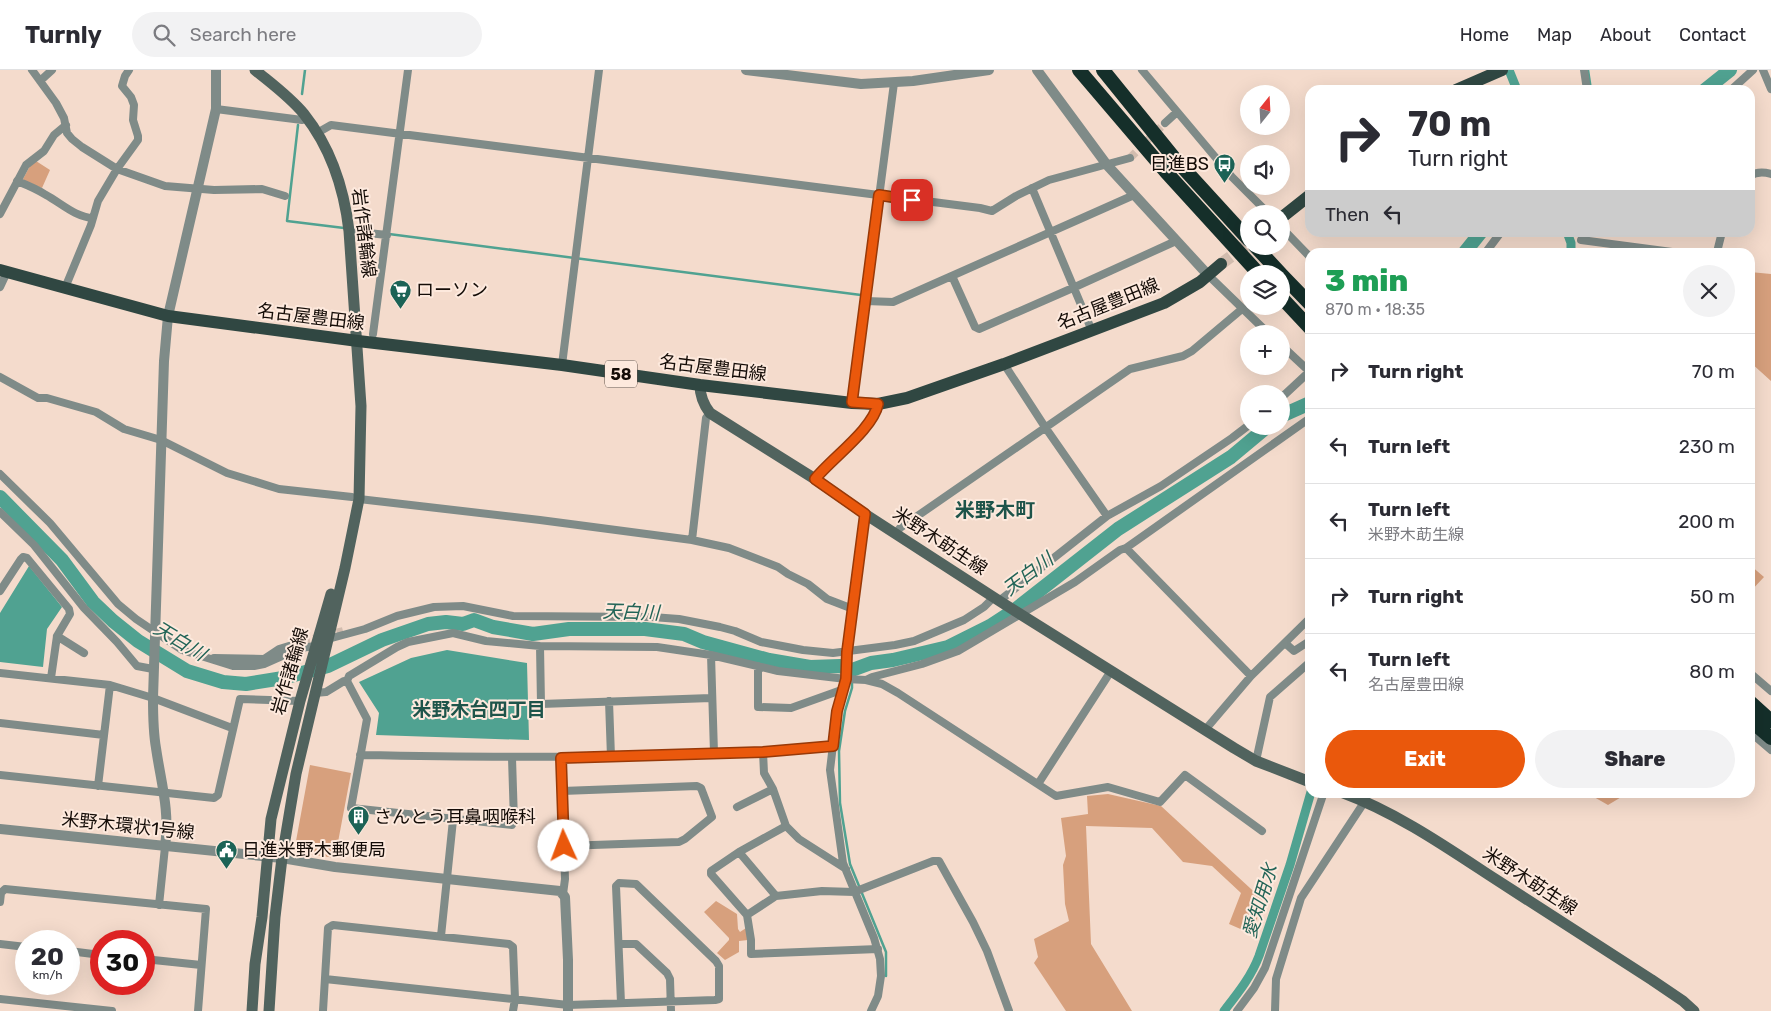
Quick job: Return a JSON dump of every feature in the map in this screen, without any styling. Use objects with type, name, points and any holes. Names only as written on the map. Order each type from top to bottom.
[{"type":"highway","points":[[1079,70],[1166,172],[1251,265]]},
{"type":"highway","points":[[1103,70],[1175,158],[1240,230]]},
{"type":"highway","points":[[1263,255],[1272,265]]},
{"type":"highway","points":[[1290,283],[1305,299]]},
{"type":"highway","points":[[1290,307],[1305,323]]},
{"type":"highway","points":[[1755,706],[1771,720]]},
{"type":"highway","points":[[1755,724],[1771,738]]},
{"type":"main road","name":"岩作諸輪線","points":[[255,70],[290,99],[303,113],[332,159],[338,176],[346,204],[349,231],[361,406],[353,532],[296,774],[282,858],[275,917],[268,1011]]},
{"type":"main road","points":[[1467,85],[1501,70]]},
{"type":"main road","points":[[1290,211],[1305,199]]},
{"type":"main road","name":"名古屋豊田線","points":[[3,271],[168,316],[562,365],[700,385],[878,404],[907,398],[1004,364],[1164,303],[1200,282],[1221,264]]},
{"type":"main road","points":[[700,385],[700,395],[704,406],[710,413]]},
{"type":"main road","name":"米野木莇生線","points":[[710,413],[815,479],[865,514],[998,600],[1206,730],[1256,760],[1305,780]]},
{"type":"main road","name":"岩作諸輪線","points":[[252,1011],[255,964],[262,917],[271,819],[302,696],[356,498]]},
{"type":"main road","name":"米野木莇生線","points":[[1357,798],[1402,820],[1444,845],[1652,980],[1683,1001],[1694,1011]]},
{"type":"street","points":[[32,70],[56,103],[68,133],[76,143],[117,168],[165,186],[198,190],[262,189],[285,196]]},
{"type":"street","points":[[40,81],[52,70]]},
{"type":"street","points":[[65,288],[98,201],[117,168],[138,140],[134,126],[134,105],[122,86],[129,70]]},
{"type":"street","points":[[159,905],[167,831],[165,793],[155,742],[153,698],[164,361],[168,316],[216,109],[216,70]]},
{"type":"street","points":[[374,334],[408,70]]},
{"type":"street","points":[[562,365],[599,70]]},
{"type":"street","points":[[746,70],[861,84],[894,83],[942,74],[989,70]]},
{"type":"street","points":[[812,78],[820,70]]},
{"type":"street","points":[[1038,70],[1107,165],[1176,241],[1240,307]]},
{"type":"street","points":[[1142,70],[1232,177],[1259,205]]},
{"type":"street","points":[[1584,70],[1586,85]]},
{"type":"street","points":[[1736,85],[1753,70]]},
{"type":"street","points":[[1763,70],[1771,89]]},
{"type":"street","points":[[852,402],[894,83]]},
{"type":"street","points":[[216,109],[302,120]]},
{"type":"street","points":[[1165,123],[1177,112]]},
{"type":"street","points":[[0,214],[26,165],[44,151],[54,135],[66,125]]},
{"type":"street","points":[[317,133],[332,125],[992,211],[1016,196],[1049,180],[1130,158]]},
{"type":"street","points":[[1755,174],[1771,174]]},
{"type":"street","points":[[17,181],[45,194],[68,209],[88,218],[93,218]]},
{"type":"street","points":[[1032,188],[1092,331]]},
{"type":"street","points":[[866,301],[893,302],[1134,195]]},
{"type":"street","points":[[349,231],[386,235]]},
{"type":"street","points":[[1290,236],[1305,252]]},
{"type":"street","points":[[1489,248],[1497,237]]},
{"type":"street","points":[[1581,240],[1642,248]]},
{"type":"street","points":[[952,276],[975,327],[979,329],[1176,241]]},
{"type":"street","points":[[0,287],[3,271]]},
{"type":"street","points":[[896,533],[900,528],[1130,369],[1192,352],[1240,311]]},
{"type":"street","points":[[1248,315],[1259,325]]},
{"type":"street","points":[[1290,353],[1305,367]]},
{"type":"street","points":[[1004,364],[1107,516]]},
{"type":"street","points":[[1290,390],[1305,376]]},
{"type":"street","points":[[0,377],[38,398],[47,398],[96,412],[124,429],[161,440],[227,473],[280,489],[692,540],[730,548],[778,567],[808,584],[827,600],[853,609]]},
{"type":"street","points":[[815,479],[857,437],[877,412],[878,404]]},
{"type":"street","points":[[692,540],[706,418],[710,413]]},
{"type":"street","points":[[866,680],[940,659],[974,643],[1064,589],[1120,550],[1126,548],[1305,422]]},
{"type":"street","points":[[343,631],[382,617],[397,616],[434,607],[463,606],[513,616],[652,617],[679,619],[736,631],[761,642],[824,653],[895,646],[914,641],[964,620],[998,600],[1107,516],[1161,486],[1240,432]]},
{"type":"street","points":[[0,474],[50,523],[118,604],[136,619],[182,650],[233,666],[254,666],[264,664],[300,648],[315,648]]},
{"type":"street","points":[[0,512],[34,546],[84,608],[137,666],[154,667]]},
{"type":"street","points":[[865,514],[847,652],[846,679],[837,711],[830,770],[843,863],[878,949],[880,959],[881,976],[878,996],[871,1011]]},
{"type":"street","points":[[1126,548],[1251,676]]},
{"type":"street","points":[[0,590],[21,559],[27,558],[69,609],[70,614],[57,636],[51,678]]},
{"type":"street","points":[[0,572],[8,577]]},
{"type":"street","points":[[328,639],[365,630],[397,616]]},
{"type":"street","points":[[1206,730],[1251,676],[1305,623]]},
{"type":"street","points":[[317,688],[326,692],[347,681],[349,676],[397,647],[420,638],[447,633],[461,634],[486,641],[540,646],[657,647],[710,655],[778,671],[866,680],[882,684],[898,692],[1056,796],[1108,787],[1160,802],[1185,775],[1262,831]]},
{"type":"street","points":[[57,636],[84,653]]},
{"type":"street","points":[[207,658],[264,659],[279,649],[302,642]]},
{"type":"street","points":[[1285,643],[1294,650],[1305,644]]},
{"type":"street","points":[[540,646],[541,704],[712,698]]},
{"type":"street","points":[[710,655],[714,753]]},
{"type":"street","points":[[758,666],[758,707],[791,708],[844,689]]},
{"type":"street","points":[[1256,760],[1270,697],[1305,666]]},
{"type":"street","points":[[1038,784],[1111,671]]},
{"type":"street","points":[[0,673],[110,685],[153,698],[232,728]]},
{"type":"street","points":[[1755,677],[1771,691]]},
{"type":"street","points":[[347,681],[366,716],[350,808],[512,826],[514,821],[512,758]]},
{"type":"street","points":[[98,786],[110,685]]},
{"type":"street","points":[[0,775],[214,798],[217,797],[240,699],[302,696]]},
{"type":"street","points":[[609,701],[611,757]]},
{"type":"street","points":[[0,723],[104,735]]},
{"type":"street","points":[[1755,736],[1771,750]]},
{"type":"street","points":[[360,755],[561,758],[763,752],[833,746]]},
{"type":"street","points":[[763,752],[764,773],[773,789],[786,826],[799,839],[846,869]]},
{"type":"street","points":[[561,758],[565,878],[563,894],[565,897],[568,960],[568,1008]]},
{"type":"street","points":[[562,791],[697,786],[701,788],[712,817],[679,842],[564,846]]},
{"type":"street","points":[[736,807],[773,789]]},
{"type":"street","points":[[1237,1011],[1266,968],[1322,798]]},
{"type":"street","points":[[1276,1011],[1276,979],[1301,898],[1365,801]]},
{"type":"street","points":[[441,936],[453,820]]},
{"type":"street","points":[[786,826],[739,852],[710,871],[747,915],[752,940],[751,954],[878,949]]},
{"type":"street","name":"米野木環状1号線","points":[[0,829],[268,856],[335,867],[556,890],[563,894]]},
{"type":"street","points":[[739,852],[776,896]]},
{"type":"street","points":[[747,915],[776,896],[822,891],[854,892],[933,861],[938,862],[942,865],[973,922],[990,960],[1009,1011]]},
{"type":"street","points":[[325,979],[515,999],[568,1008],[621,1003],[719,999],[719,966],[716,961],[634,883],[619,883],[616,886],[621,1003]]},
{"type":"street","points":[[0,902],[1,893],[6,889],[206,909],[198,1011]]},
{"type":"street","points":[[323,1011],[328,928],[333,925],[510,944],[514,947],[515,999],[513,1011]]},
{"type":"street","points":[[0,944],[15,946]]},
{"type":"street","points":[[619,944],[636,944],[667,973],[670,979],[671,1011]]},
{"type":"street","points":[[155,960],[201,965]]},
{"type":"street","points":[[0,999],[50,1007],[112,1011]]},
{"type":"shaded area","points":[[36,161],[50,170],[42,188],[24,182],[23,179],[30,166]]},
{"type":"shaded area","points":[[1755,272],[1771,274],[1771,381],[1755,367]]},
{"type":"shaded area","points":[[1755,569],[1764,577],[1755,587]]},
{"type":"shaded area","points":[[310,765],[351,773],[335,858],[303,853],[296,841]]},
{"type":"shaded area","points":[[1108,794],[1161,806],[1263,900],[1252,934],[1229,924],[1241,893],[1212,866],[1183,862],[1152,828],[1086,826],[1091,944],[1132,1011],[1066,1011],[1034,963],[1038,957],[1034,939],[1069,921],[1065,904],[1063,865],[1066,856],[1061,818],[1088,814],[1087,796]]},
{"type":"shaded area","points":[[1596,798],[1620,798],[1608,805]]},
{"type":"shaded area","points":[[716,901],[737,914],[738,929],[740,932],[746,928],[748,940],[739,941],[739,952],[725,960],[717,953],[729,938],[704,912]]},
{"type":"water","points":[[29,566],[62,607],[47,629],[43,667],[0,662],[0,613]]},
{"type":"water","points":[[447,650],[527,663],[529,740],[376,735],[379,713],[359,682],[411,658]]},
{"type":"waterway","points":[[302,94],[305,70]]},
{"type":"waterway","name":"愛知用水","points":[[1509,70],[1515,85]]},
{"type":"waterway","points":[[1588,70],[1590,85]]},
{"type":"waterway","points":[[1711,85],[1730,70]]},
{"type":"waterway","points":[[298,125],[287,221],[344,228]]},
{"type":"waterway","points":[[389,234],[861,295]]},
{"type":"waterway","name":"天白川","points":[[1468,248],[1477,237]]},
{"type":"waterway","name":"愛知用水","points":[[1569,237],[1571,248]]},
{"type":"waterway","name":"天白川","points":[[1290,412],[1305,405]]},
{"type":"waterway","name":"天白川","points":[[0,497],[62,560],[93,602],[113,621],[138,641],[187,671],[223,682],[246,684],[283,678],[328,666],[382,640],[428,624],[446,622],[463,624],[474,620],[493,627],[533,634],[569,629],[645,629],[684,634],[703,642],[769,660],[810,667],[840,666],[852,670],[871,663],[893,660],[948,647],[990,626],[1016,609],[1118,529],[1231,457],[1257,435]]},
{"type":"waterway","points":[[852,670],[852,688],[845,711],[839,751],[840,803],[850,864],[886,952],[886,976]]},
{"type":"waterway","name":"愛知用水","points":[[1224,1011],[1256,964],[1290,865],[1309,798]]},
{"type":"tunnel","points":[[1130,158],[1165,123]]},
{"type":"tunnel","points":[[1221,264],[1240,250]]},
{"type":"tunnel","points":[[302,642],[343,631]]},
{"type":"place","name":"日進BS","points":[[1225,183]]},
{"type":"place","name":"ローソン","points":[[400,309]]},
{"type":"place","name":"さんとう耳鼻咽喉科","points":[[358,836]]},
{"type":"place","name":"日進米野木郵便局","points":[[226,869]]},
{"type":"district","name":"米野木町","points":[[995,510]]},
{"type":"district","name":"米野木台四丁目","points":[[479,709]]},
{"type":"route","points":[[564,846],[561,758],[763,752],[833,746],[837,711],[846,679],[847,652],[865,514],[815,479],[857,437],[877,412],[878,404],[852,402],[879,195],[912,200]]}]
